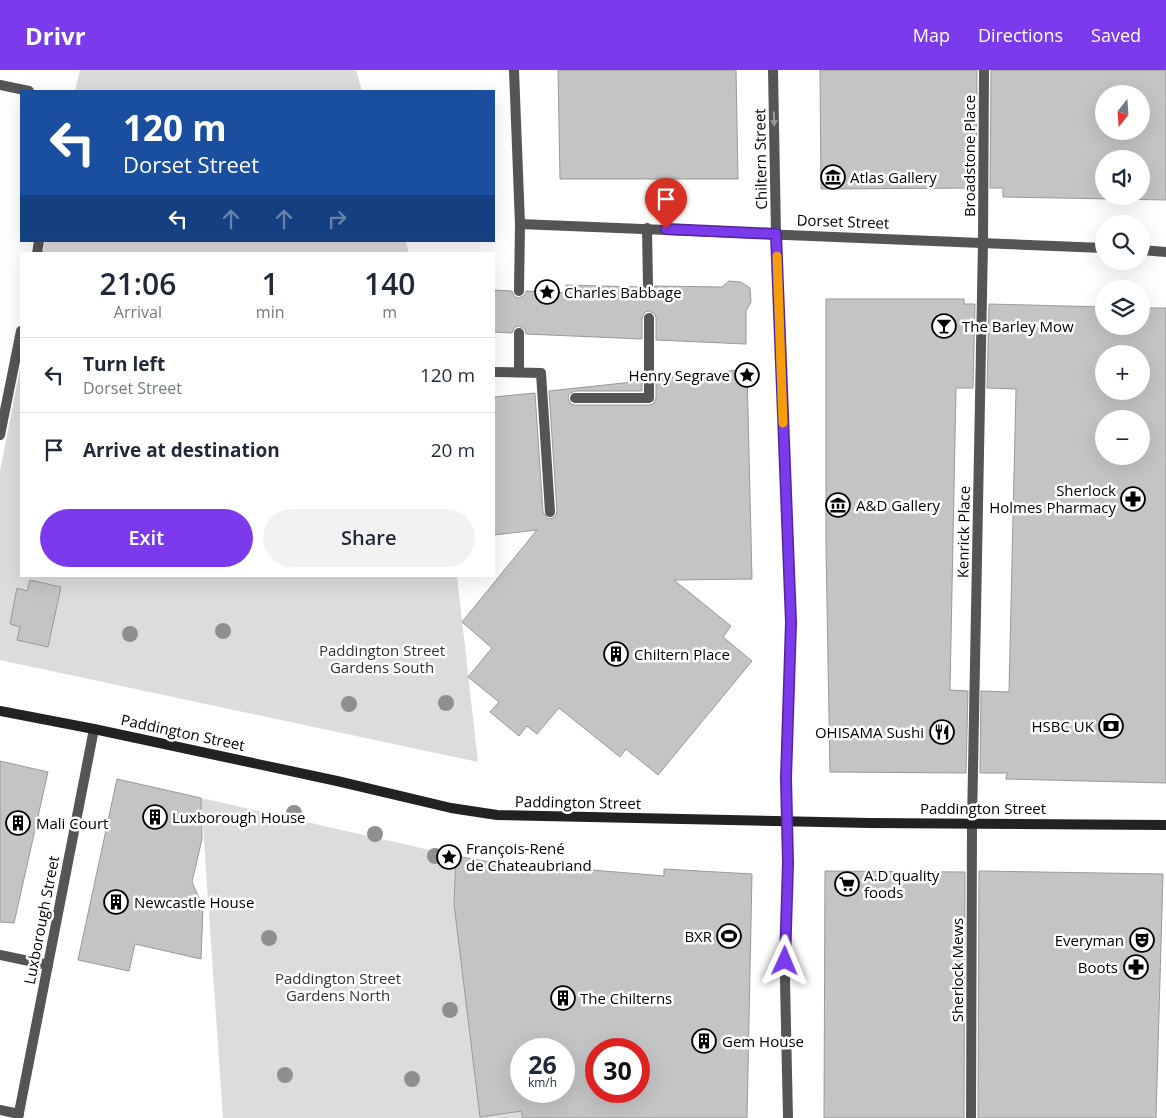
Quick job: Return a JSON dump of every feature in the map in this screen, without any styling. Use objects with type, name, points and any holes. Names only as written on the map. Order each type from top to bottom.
[{"type":"main road","name":"Paddington Street","points":[[0,710],[337,781],[451,808],[497,815],[870,823],[1166,825]]},
{"type":"street","points":[[514,70],[520,224],[519,291]]},
{"type":"street","name":"Chiltern Street","points":[[773,70],[776,234],[791,622],[786,778],[788,863],[784,981],[788,1118]]},
{"type":"street","name":"Broadstone Place","points":[[983,242],[984,70]]},
{"type":"street","points":[[0,85],[24,90]]},
{"type":"street","name":"Dorset Street","points":[[520,224],[1095,248]]},
{"type":"street","points":[[647,228],[648,286]]},
{"type":"street","name":"Kenrick Place","points":[[972,823],[983,242]]},
{"type":"street","points":[[1150,251],[1166,252]]},
{"type":"street","points":[[575,398],[649,398],[648,318]]},
{"type":"street","points":[[518,333],[519,372]]},
{"type":"street","points":[[0,435],[4,395],[20,334]]},
{"type":"street","points":[[495,372],[541,373],[550,512]]},
{"type":"street","name":"Luxborough Street","points":[[18,1116],[94,729]]},
{"type":"street","name":"Sherlock Mews","points":[[971,1118],[972,823]]},
{"type":"street","points":[[0,954],[48,965]]},
{"type":"street","points":[[0,1110],[18,1116]]},
{"type":"green space","points":[[80,70],[356,70],[362,90],[75,90]]},
{"type":"green space","points":[[45,242],[406,242],[409,252],[43,252]]},
{"type":"green space","name":"Paddington Street Gardens South","points":[[20,369],[20,577],[457,577],[478,762],[0,660],[0,471]]},
{"type":"green space","name":"Paddington Street Gardens North","points":[[201,798],[456,856],[454,904],[480,1116],[522,1111],[523,1118],[223,1118]]},
{"type":"building","points":[[558,70],[736,70],[738,179],[560,179]]},
{"type":"building","points":[[820,70],[977,70],[976,188],[821,189]]},
{"type":"building","points":[[991,70],[1166,70],[1166,200],[1150,200],[1150,150],[1095,150],[1095,199],[1003,197],[1003,188],[990,188]]},
{"type":"building","points":[[729,281],[741,282],[750,288],[751,302],[746,311],[746,344],[656,340],[656,318],[655,314],[649,311],[645,312],[642,318],[642,339],[526,334],[525,329],[519,326],[515,327],[512,333],[495,332],[495,290],[512,291],[515,297],[519,298],[525,295],[526,291],[566,293],[566,285],[641,287],[644,292],[649,293],[654,290],[655,286],[722,287]]},
{"type":"building","points":[[826,299],[964,299],[964,304],[975,304],[973,388],[956,388],[950,690],[968,691],[966,773],[830,772],[826,547]]},
{"type":"building","points":[[989,304],[1095,307],[1095,335],[1150,335],[1150,308],[1166,308],[1166,783],[1006,779],[1007,773],[980,773],[981,691],[1009,692],[1016,389],[987,388]]},
{"type":"building","points":[[747,369],[752,579],[674,580],[731,626],[723,637],[752,661],[658,775],[626,749],[620,757],[559,708],[537,734],[527,726],[519,736],[490,712],[499,702],[468,677],[492,648],[462,622],[537,530],[495,535],[495,397],[535,393],[543,512],[547,518],[551,519],[557,512],[549,391],[642,381],[642,391],[575,391],[569,394],[568,398],[571,404],[575,405],[649,405],[653,404],[656,398],[656,379]]},
{"type":"building","points":[[30,580],[61,587],[48,647],[17,640],[20,627],[10,624],[17,588],[27,591]]},
{"type":"building","name":"Mali Court","points":[[0,761],[48,772],[14,923],[0,922]]},
{"type":"building","points":[[117,779],[201,798],[202,839],[192,882],[203,907],[201,959],[135,944],[129,971],[78,960]]},
{"type":"building","name":"The Chilterns","points":[[456,856],[484,861],[664,876],[664,869],[752,874],[747,1118],[522,1118],[522,1111],[480,1117],[454,904]]},
{"type":"building","points":[[825,871],[965,872],[964,1118],[824,1118]]},
{"type":"building","points":[[979,871],[1163,874],[1156,1118],[978,1118]]},
{"type":"slow traffic","points":[[777,256],[783,423]]},
{"type":"place","name":"Atlas Gallery","points":[[833,177]]},
{"type":"place","name":"Charles Babbage","points":[[547,292]]},
{"type":"place","name":"The Barley Mow","points":[[944,326]]},
{"type":"place","name":"Henry Segrave","points":[[747,375]]},
{"type":"place","name":"Sherlock Holmes Pharmacy","points":[[1133,499]]},
{"type":"place","name":"A&D Gallery","points":[[838,505]]},
{"type":"place","name":"Chiltern Place","points":[[616,654]]},
{"type":"place","name":"HSBC UK","points":[[1111,726]]},
{"type":"place","name":"OHISAMA Sushi","points":[[942,732]]},
{"type":"place","name":"Luxborough House","points":[[155,817]]},
{"type":"place","name":"Mali Court","points":[[18,823]]},
{"type":"place","name":"François-René de Chateaubriand","points":[[449,857]]},
{"type":"place","name":"A.D quality foods","points":[[847,884]]},
{"type":"place","name":"Newcastle House","points":[[116,902]]},
{"type":"place","name":"BXR","points":[[729,936]]},
{"type":"place","name":"Everyman","points":[[1142,940]]},
{"type":"place","name":"Boots","points":[[1136,967]]},
{"type":"place","name":"The Chilterns","points":[[563,998]]},
{"type":"place","name":"Gem House","points":[[704,1041]]},
{"type":"route","points":[[666,229],[776,234],[791,622],[786,778],[788,863],[785,961]]}]
